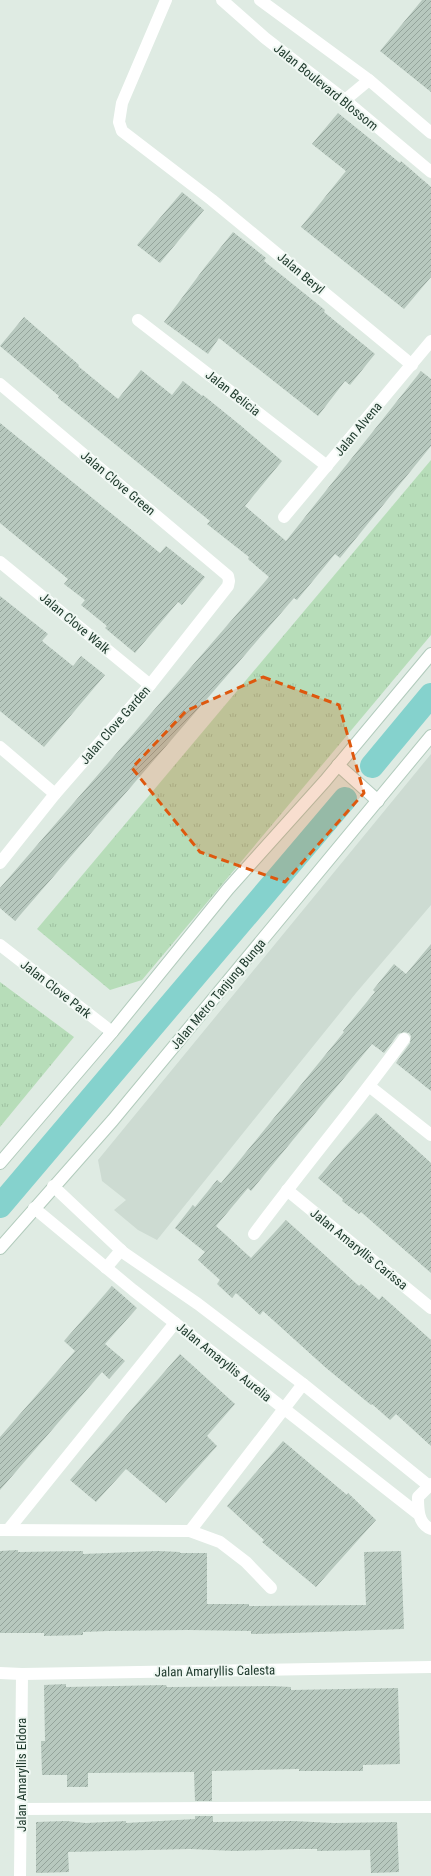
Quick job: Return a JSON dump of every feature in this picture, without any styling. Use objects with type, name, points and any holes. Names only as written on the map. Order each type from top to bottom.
[{"type":"street","name":"Jalan Beryl","points":[[166,0],[128,85],[122,103],[119,122],[122,130],[190,182],[412,365]]},
{"type":"street","name":"Jalan Boulevard Blossom","points":[[222,0],[265,38],[345,100],[431,172]]},
{"type":"street","points":[[260,0],[369,80],[431,133]]},
{"type":"street","points":[[345,100],[369,80]]},
{"type":"street","name":"Jalan Belicia","points":[[138,320],[327,466]]},
{"type":"street","name":"Jalan Alvena","points":[[284,517],[431,341]]},
{"type":"street","name":"Jalan Clove Green","points":[[0,384],[228,576],[228,586]]},
{"type":"street","name":"Jalan Clove Walk","points":[[0,562],[150,685]]},
{"type":"street","name":"Jalan Clove Garden","points":[[0,863],[55,794],[150,685],[228,586]]},
{"type":"street","points":[[0,1163],[112,1032],[228,889],[338,765],[431,654]]},
{"type":"street","name":"Jalan Metro Tanjung Bunga","points":[[0,1248],[53,1186],[113,1120],[431,736]]},
{"type":"street","points":[[0,747],[55,794]]},
{"type":"street","points":[[338,765],[378,801]]},
{"type":"street","name":"Jalan Clove Park","points":[[0,945],[112,1032]]},
{"type":"street","points":[[254,1234],[370,1086],[404,1039]]},
{"type":"street","points":[[370,1086],[431,1135]]},
{"type":"street","points":[[53,1186],[121,1250],[198,1304],[430,1484],[418,1497],[417,1513]]},
{"type":"street","name":"Jalan Amaryllis Carissa","points":[[287,1190],[431,1308]]},
{"type":"street","name":"Jalan Amaryllis Aurelia","points":[[34,1208],[174,1323],[282,1409],[417,1513],[426,1527],[431,1529]]},
{"type":"street","points":[[106,1268],[121,1250]]},
{"type":"street","points":[[4,1530],[174,1323]]},
{"type":"street","points":[[190,1531],[282,1409],[303,1384]]},
{"type":"street","points":[[4,1530],[190,1531],[220,1542],[246,1562],[271,1588]]},
{"type":"street","name":"Jalan Amaryllis Calesta","points":[[0,1673],[22,1674],[431,1667]]},
{"type":"street","name":"Jalan Amaryllis Eldora","points":[[20,1876],[22,1674]]},
{"type":"street","points":[[21,1809],[431,1807]]},
{"type":"highlighted area","points":[[263,677],[339,705],[364,793],[285,882],[200,852],[132,768],[186,711]]},
{"type":"shaded area","points":[[431,754],[431,905],[356,993],[157,1240],[138,1230],[114,1210],[126,1200],[102,1181],[98,1160]]},
{"type":"green space","points":[[431,460],[431,635],[142,980],[110,990],[37,929]]},
{"type":"green space","points":[[0,982],[74,1037],[0,1127]]},
{"type":"building","points":[[422,0],[431,0],[431,92],[380,51]]},
{"type":"building","points":[[338,113],[400,163],[401,161],[431,187],[431,277],[404,309],[301,227],[346,171],[312,144]]},
{"type":"building","points":[[182,192],[204,210],[160,263],[137,245]]},
{"type":"building","points":[[233,232],[266,258],[264,261],[325,310],[324,312],[375,354],[350,385],[345,381],[318,416],[219,338],[208,354],[164,322]]},
{"type":"building","points":[[24,317],[79,365],[78,366],[118,399],[141,370],[172,395],[183,381],[240,425],[282,461],[245,506],[286,541],[421,371],[431,379],[431,446],[340,558],[335,554],[297,600],[294,598],[15,921],[0,908],[0,888],[269,577],[248,559],[249,557],[207,524],[210,521],[58,398],[59,396],[0,346]]},
{"type":"building","points":[[0,423],[160,553],[166,546],[205,577],[182,605],[178,602],[135,653],[105,628],[107,626],[81,605],[85,600],[64,584],[68,579],[0,523]]},
{"type":"building","points":[[0,596],[48,634],[42,641],[73,666],[81,656],[105,675],[44,747],[0,711]]},
{"type":"building","points":[[431,944],[431,1091],[396,1063],[410,1043],[411,1036],[409,1033],[404,1032],[398,1034],[384,1053],[372,1044],[251,1191],[248,1188],[216,1226],[251,1258],[286,1220],[359,1286],[361,1284],[379,1300],[382,1296],[431,1340],[431,1446],[396,1414],[390,1420],[372,1404],[371,1405],[325,1367],[263,1311],[260,1315],[236,1293],[232,1298],[217,1284],[220,1280],[198,1260],[205,1252],[175,1228],[193,1205],[195,1207],[217,1180],[221,1183],[344,1032],[343,1031],[375,992],[373,990],[394,964],[406,974]]},
{"type":"building","points":[[376,1113],[431,1163],[431,1273],[361,1212],[359,1214],[342,1201],[343,1199],[318,1178]]},
{"type":"building","points":[[112,1286],[137,1308],[105,1344],[125,1361],[109,1379],[102,1372],[0,1490],[0,1437],[75,1351],[64,1341]]},
{"type":"building","points":[[180,1354],[235,1404],[207,1436],[217,1446],[166,1503],[126,1469],[96,1502],[70,1480]]},
{"type":"building","points":[[283,1441],[347,1495],[348,1493],[376,1520],[316,1587],[262,1542],[264,1540],[227,1506]]},
{"type":"building","points":[[18,1550],[18,1552],[83,1551],[83,1554],[158,1551],[207,1553],[207,1604],[249,1604],[249,1606],[366,1605],[364,1552],[401,1551],[404,1629],[251,1634],[251,1631],[188,1630],[83,1632],[83,1635],[44,1636],[44,1633],[0,1633],[0,1551]]},
{"type":"building","points":[[66,1684],[66,1687],[166,1685],[167,1687],[271,1686],[291,1687],[291,1690],[398,1688],[400,1764],[363,1765],[363,1771],[299,1771],[299,1769],[212,1771],[212,1801],[195,1801],[194,1772],[88,1773],[88,1787],[67,1787],[67,1775],[42,1775],[41,1741],[45,1741],[44,1685]]},
{"type":"building","points":[[195,1816],[213,1816],[213,1822],[397,1822],[399,1872],[371,1873],[370,1850],[317,1851],[317,1849],[297,1849],[235,1851],[190,1849],[68,1852],[69,1872],[36,1873],[36,1822],[66,1821],[86,1823],[126,1821],[126,1823],[195,1819]]},
{"type":"waterway","points":[[372,766],[431,695]]},
{"type":"waterway","points":[[0,1206],[345,799]]}]
